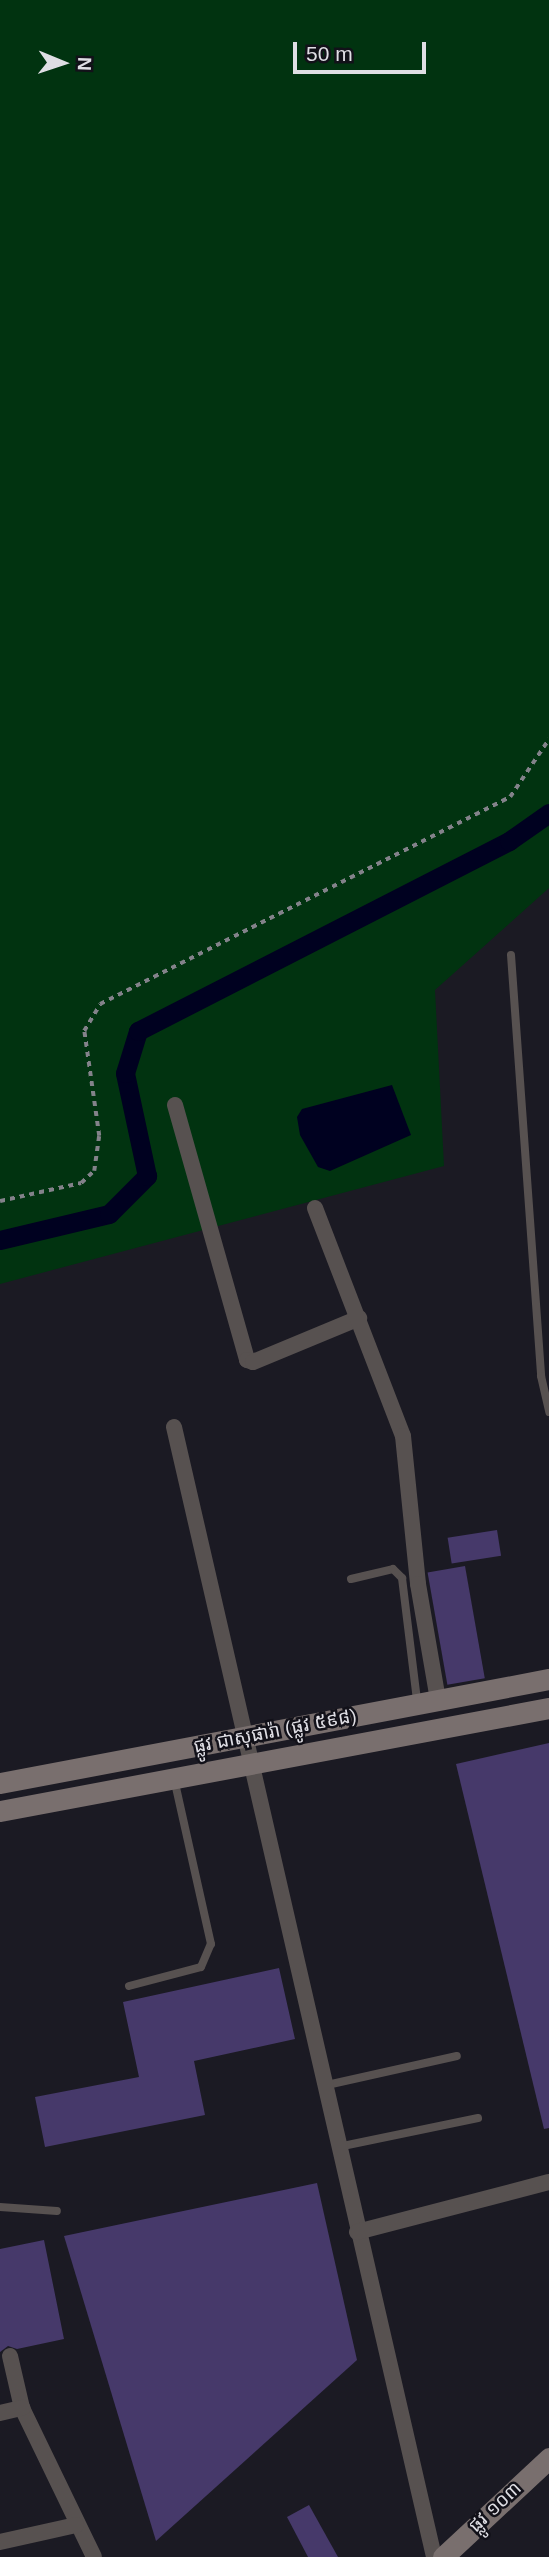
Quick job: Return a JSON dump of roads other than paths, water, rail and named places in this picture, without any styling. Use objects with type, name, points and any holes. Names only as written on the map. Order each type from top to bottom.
[{"type":"main road","name":"ផ្លូវ ជាសុផារ៉ា (ផ្លូវ ៥៩៨)","points":[[0,1783],[428,1702],[548,1687]]},
{"type":"main road","name":"ផ្លូវ ជាសុផារ៉ា (ផ្លូវ ៥៩៨)","points":[[0,1811],[549,1708]]},
{"type":"main road","name":"ផ្លូវ ១០៣","points":[[443,2557],[549,2458]]},
{"type":"street","points":[[175,1105],[247,1360],[253,1362],[359,1318]]},
{"type":"street","points":[[315,1208],[403,1436],[428,1702]]},
{"type":"street","points":[[174,1427],[327,2085],[357,2232],[434,2557]]},
{"type":"street","points":[[357,2232],[549,2182]]},
{"type":"street","points":[[10,2356],[22,2408],[76,2525],[94,2557]]},
{"type":"street","points":[[0,2413],[22,2408]]},
{"type":"street","points":[[0,2542],[76,2525]]},
{"type":"lane","points":[[511,955],[539,1362],[549,1412]]},
{"type":"lane","points":[[351,1579],[393,1569],[402,1578],[428,1702]]},
{"type":"lane","points":[[129,1986],[201,1967],[211,1944],[174,1778]]},
{"type":"lane","points":[[327,2085],[457,2056]]},
{"type":"lane","points":[[338,2147],[478,2118]]},
{"type":"lane","points":[[0,2207],[57,2211]]},
{"type":"water","points":[[392,1085],[411,1135],[330,1171],[318,1167],[300,1135],[297,1117],[302,1109]]},
{"type":"waterway","points":[[0,1240],[109,1214],[147,1176],[125,1073],[138,1031],[509,841],[549,813]]}]
